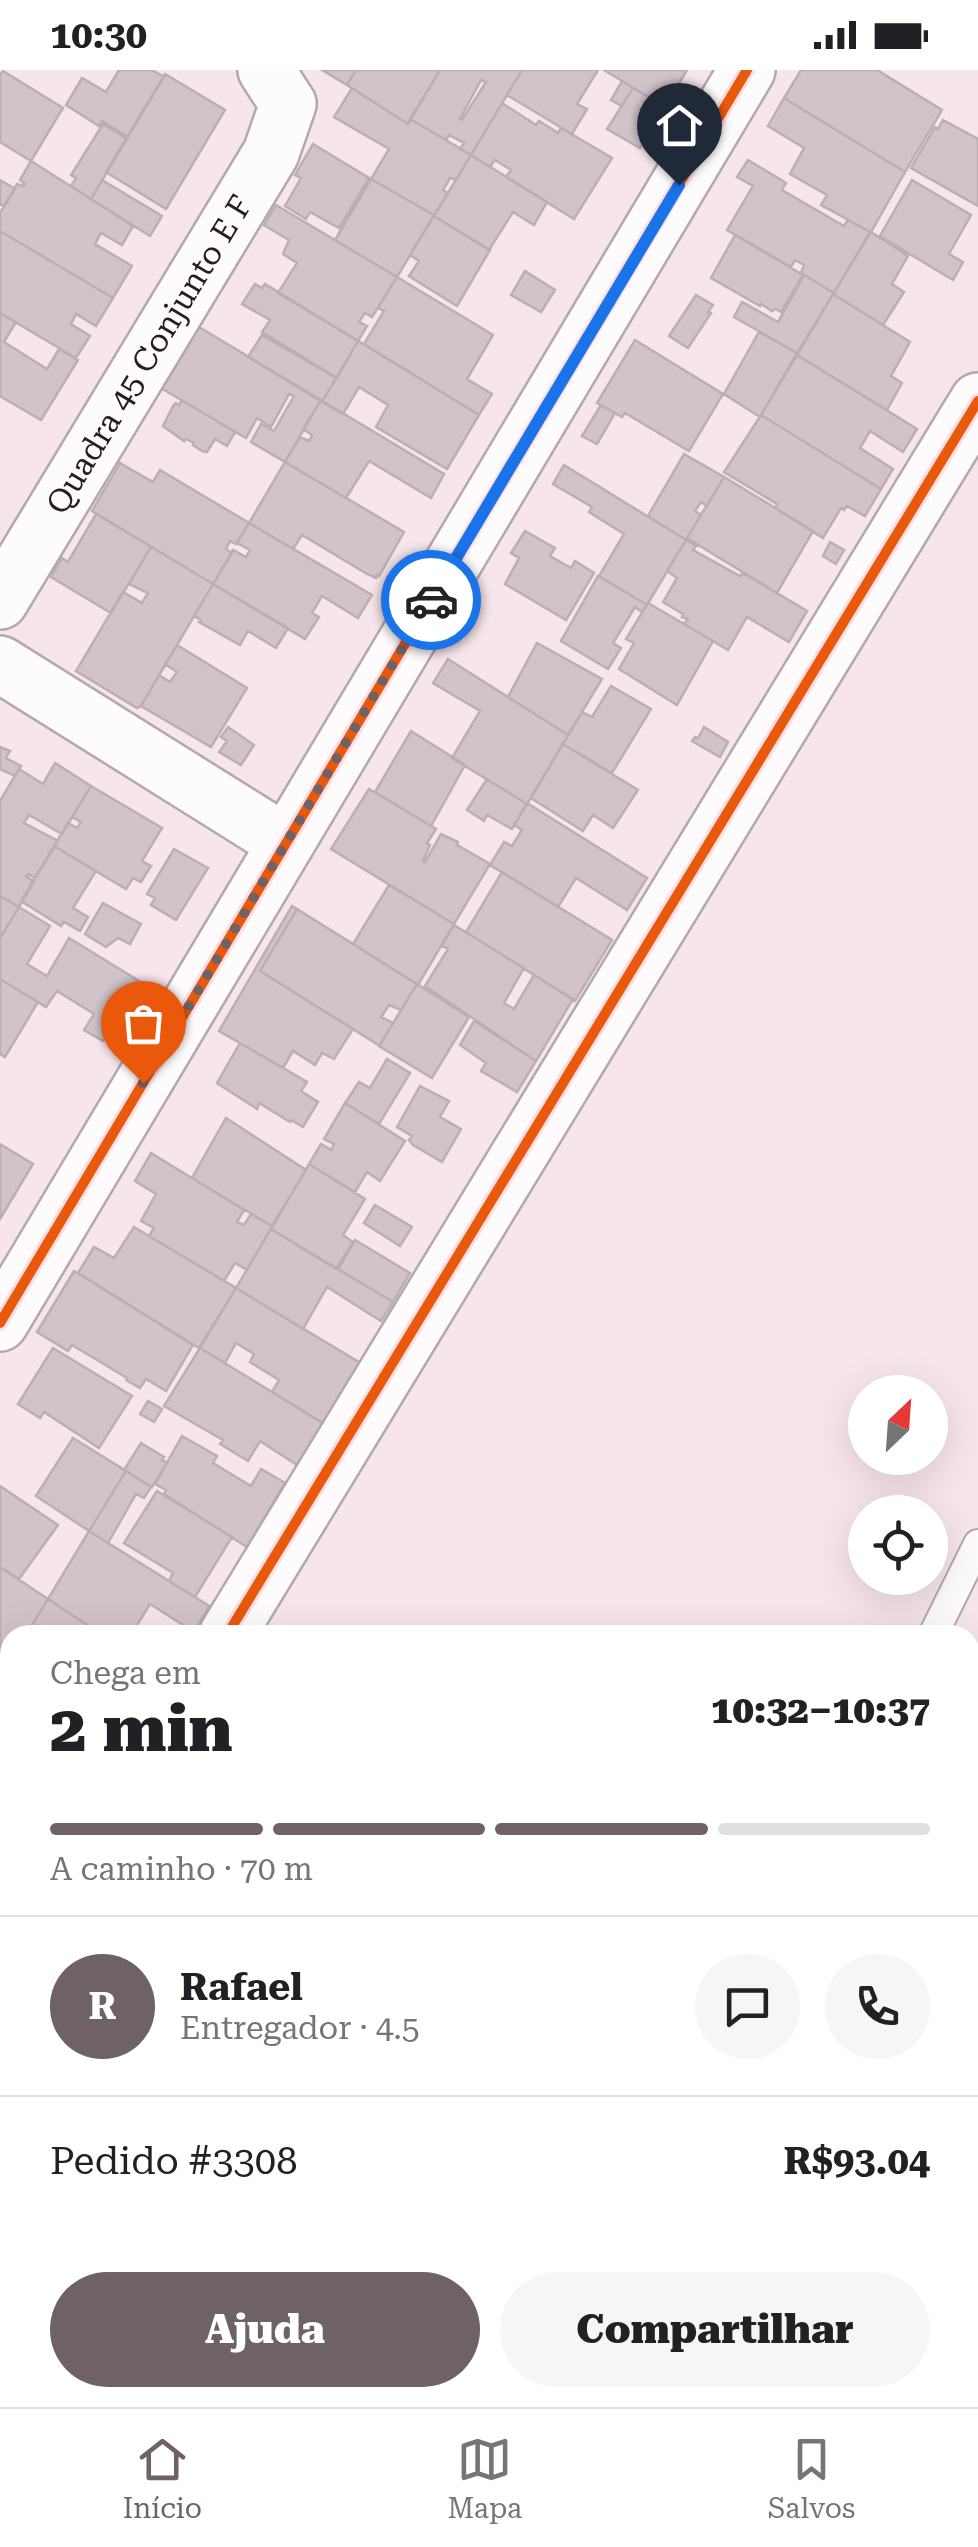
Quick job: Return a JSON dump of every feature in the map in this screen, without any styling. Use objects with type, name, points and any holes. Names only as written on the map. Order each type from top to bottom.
[{"type":"street","points":[[0,1323],[747,70]]},
{"type":"street","name":"Quadra 45 Conjunto E F","points":[[0,601],[271,153],[277,87]]},
{"type":"street","points":[[233,1625],[978,401]]},
{"type":"street","points":[[0,664],[286,843]]},
{"type":"lane","points":[[937,1625],[978,1544]]},
{"type":"building","points":[[119,70],[152,70],[164,77],[128,137],[102,121],[99,126],[66,105],[82,78],[106,92]]},
{"type":"building","points":[[322,70],[356,70],[347,85]]},
{"type":"building","points":[[356,70],[440,70],[408,124],[347,85]]},
{"type":"building","points":[[440,70],[522,70],[471,155],[460,149],[464,143],[449,135],[446,140],[410,119]],"holes":[[[481,80],[486,82],[462,120],[460,119]]]},
{"type":"building","points":[[522,70],[598,70],[577,104],[587,109],[572,134],[507,95]]},
{"type":"building","points":[[604,70],[687,70],[665,107]]},
{"type":"building","points":[[801,70],[877,70],[942,110],[905,172],[784,98]]},
{"type":"building","points":[[3,71],[63,108],[31,161],[0,142]]},
{"type":"building","points":[[165,74],[225,110],[166,209],[106,172]]},
{"type":"building","points":[[622,81],[633,88],[622,106],[611,100]]},
{"type":"building","points":[[352,88],[408,124],[410,119],[471,155],[456,180],[450,178],[443,190],[448,193],[434,215],[371,179],[389,149],[334,117]]},
{"type":"building","points":[[633,88],[665,107],[640,148],[607,129]]},
{"type":"building","points":[[784,98],[905,172],[871,232],[821,205],[827,195],[790,174],[804,148],[768,126]]},
{"type":"building","points":[[502,103],[536,125],[539,121],[558,133],[561,128],[612,158],[574,219],[506,177],[511,170],[495,160],[490,167],[471,155]]},
{"type":"building","points":[[943,120],[978,139],[978,206],[911,168]]},
{"type":"building","points":[[103,124],[127,139],[91,199],[71,186],[76,178],[71,175]]},
{"type":"building","points":[[313,144],[369,178],[339,228],[310,212],[306,219],[285,206],[301,178],[295,175]]},
{"type":"building","points":[[471,155],[547,202],[534,225],[513,212],[489,250],[434,216]]},
{"type":"building","points":[[748,160],[786,183],[782,190],[844,226],[848,220],[870,232],[834,293],[801,273],[804,265],[795,260],[791,267],[727,230],[753,186],[737,177]]},
{"type":"building","points":[[31,161],[133,226],[122,245],[101,233],[95,244],[132,266],[113,298],[0,231],[0,213],[17,184],[25,184],[20,180]]},
{"type":"building","points":[[371,179],[434,215],[397,277],[335,240]]},
{"type":"building","points":[[0,180],[15,189],[4,207],[0,204]]},
{"type":"building","points":[[102,180],[162,216],[150,236],[91,199]]},
{"type":"building","points":[[912,180],[971,215],[949,254],[963,262],[953,280],[880,236]]},
{"type":"building","points":[[276,205],[397,277],[372,317],[365,313],[359,322],[367,326],[358,341],[278,293],[297,263],[283,254],[289,240],[264,225]]},
{"type":"building","points":[[434,216],[490,250],[457,306],[409,276],[419,261],[410,255]]},
{"type":"building","points":[[0,231],[113,298],[96,326],[76,314],[71,324],[90,336],[76,358],[0,313]]},
{"type":"building","points":[[871,232],[908,256],[892,284],[904,292],[883,325],[833,294]]},
{"type":"building","points":[[735,235],[803,275],[781,312],[760,306],[711,278]]},
{"type":"building","points":[[525,271],[555,290],[541,312],[511,295]]},
{"type":"building","points":[[804,275],[834,293],[797,353],[734,317],[742,302],[778,322]]},
{"type":"building","points":[[397,277],[493,335],[467,379],[492,394],[479,415],[364,344],[384,311],[378,308]]},
{"type":"building","points":[[255,284],[262,288],[265,284],[358,341],[337,378],[262,332],[270,320],[242,304]]},
{"type":"building","points":[[833,294],[910,342],[891,376],[902,383],[887,410],[797,355]]},
{"type":"building","points":[[696,295],[713,305],[688,348],[669,336]]},
{"type":"building","points":[[0,313],[16,322],[4,342],[47,369],[59,349],[78,360],[41,420],[0,396]]},
{"type":"building","points":[[199,327],[321,400],[285,462],[251,442],[261,424],[274,431],[294,396],[289,394],[271,427],[257,418],[246,438],[161,388]]},
{"type":"building","points":[[759,332],[797,353],[760,417],[724,394]]},
{"type":"building","points":[[262,335],[336,378],[322,402],[248,357]]},
{"type":"building","points":[[635,340],[723,394],[689,451],[625,413],[622,417],[597,403]]},
{"type":"building","points":[[358,341],[479,415],[447,469],[376,427],[388,405],[359,387],[343,414],[322,402]]},
{"type":"building","points":[[797,355],[917,429],[903,452],[870,431],[860,448],[893,469],[881,489],[761,415]]},
{"type":"building","points":[[182,400],[235,432],[227,446],[215,439],[207,452],[202,451],[163,426],[173,406]]},
{"type":"building","points":[[321,400],[444,474],[431,498],[369,461],[346,498],[285,462],[300,437],[309,441],[312,435],[303,429]]},
{"type":"building","points":[[601,405],[615,413],[597,444],[582,436]]},
{"type":"building","points":[[761,415],[881,489],[865,516],[847,506],[841,508],[823,538],[724,472]]},
{"type":"building","points":[[684,454],[724,477],[707,506],[701,502],[695,511],[701,515],[686,540],[648,516]]},
{"type":"building","points":[[285,462],[404,532],[379,576],[367,574],[302,535],[293,549],[249,523]]},
{"type":"building","points":[[120,463],[153,482],[160,470],[249,523],[236,544],[230,541],[226,549],[232,553],[213,584],[92,511]]},
{"type":"building","points":[[564,465],[686,540],[647,605],[599,576],[624,534],[589,512],[592,507],[553,484]]},
{"type":"building","points":[[724,477],[813,531],[777,593],[687,538]]},
{"type":"building","points":[[96,514],[151,547],[111,613],[51,577],[62,558],[68,562]]},
{"type":"building","points":[[249,523],[372,595],[358,618],[322,596],[312,613],[319,617],[305,639],[213,584],[233,550],[246,557],[250,550],[237,543]]},
{"type":"building","points":[[525,531],[555,548],[550,556],[571,568],[575,561],[594,573],[566,620],[505,584],[519,558],[511,553]]},
{"type":"building","points":[[686,540],[696,546],[693,550],[740,576],[748,576],[807,611],[789,642],[747,617],[728,650],[684,624],[688,619],[663,602],[677,578],[667,571]]},
{"type":"building","points":[[830,542],[844,550],[836,564],[823,556]]},
{"type":"building","points":[[151,547],[213,584],[137,708],[76,671],[123,592],[142,603],[148,593],[129,584]]},
{"type":"building","points":[[598,576],[647,605],[642,612],[635,607],[613,643],[621,648],[608,669],[561,641]]},
{"type":"building","points":[[213,584],[288,628],[276,648],[248,631],[240,645],[199,622],[194,616]]},
{"type":"building","points":[[648,603],[713,641],[677,705],[619,669],[634,643],[626,639]]},
{"type":"building","points":[[537,643],[602,679],[568,735],[508,697]]},
{"type":"building","points":[[177,645],[247,688],[211,747],[141,706],[159,675],[170,682],[177,672],[165,664]]},
{"type":"building","points":[[448,659],[568,735],[527,804],[452,758],[480,711],[433,683]]},
{"type":"building","points":[[611,686],[651,709],[612,773],[563,744],[582,712],[592,717]]},
{"type":"building","points":[[228,727],[254,745],[241,765],[219,752],[227,741],[221,737]]},
{"type":"building","points":[[704,727],[728,742],[720,757],[692,741]]},
{"type":"building","points":[[411,731],[465,765],[431,826],[375,792]]},
{"type":"building","points":[[563,744],[638,790],[613,828],[593,815],[583,831],[531,798]]},
{"type":"building","points":[[0,747],[10,751],[6,758],[21,766],[15,776],[0,769]]},
{"type":"building","points":[[55,763],[91,786],[62,834],[29,815],[24,823],[58,841],[35,878],[26,876],[34,882],[19,907],[0,896],[0,801],[19,769],[43,784]]},
{"type":"building","points":[[487,779],[527,804],[512,829],[487,815],[484,821],[467,810]]},
{"type":"building","points":[[91,786],[162,828],[142,861],[151,866],[141,882],[133,878],[126,889],[54,846],[68,823],[77,828],[81,822],[72,817]]},
{"type":"building","points":[[369,789],[436,829],[427,843],[430,845],[423,861],[441,834],[490,864],[454,924],[331,849]]},
{"type":"building","points":[[527,803],[647,878],[627,910],[576,878],[558,907],[490,865],[504,842],[512,846],[522,830],[514,825]]},
{"type":"building","points":[[54,846],[96,871],[73,908],[88,917],[80,931],[64,922],[61,926],[21,901]]},
{"type":"building","points":[[174,849],[208,868],[176,920],[151,905],[155,898],[147,894]]},
{"type":"building","points":[[502,872],[612,940],[575,1001],[466,932]]},
{"type":"building","points":[[389,885],[454,924],[418,985],[353,944]]},
{"type":"building","points":[[0,896],[19,907],[0,938]]},
{"type":"building","points":[[103,903],[141,924],[130,944],[118,938],[106,947],[85,934]]},
{"type":"building","points":[[292,906],[297,909],[260,971],[353,1029],[334,1059],[322,1053],[315,1065],[293,1051],[283,1068],[219,1031]]},
{"type":"building","points":[[19,907],[50,926],[27,964],[47,976],[69,938],[139,981],[103,1041],[84,1030],[94,1014],[57,991],[46,1007],[0,979],[0,938]]},
{"type":"building","points":[[297,909],[417,984],[401,1010],[389,1005],[381,1017],[393,1023],[380,1046],[260,971]]},
{"type":"building","points":[[454,925],[524,968],[504,1003],[514,1009],[534,975],[573,999],[536,1061],[425,986],[448,949],[442,946]]},
{"type":"building","points":[[0,979],[38,1002],[5,1057],[0,1054]]},
{"type":"building","points":[[417,984],[469,1017],[432,1078],[379,1046]]},
{"type":"building","points":[[474,1021],[536,1061],[517,1092],[481,1071],[486,1063],[460,1045]]},
{"type":"building","points":[[240,1043],[307,1082],[301,1091],[318,1102],[303,1127],[259,1103],[257,1109],[217,1083]]},
{"type":"building","points":[[387,1059],[410,1073],[379,1124],[345,1103],[359,1082],[370,1088]]},
{"type":"building","points":[[420,1086],[449,1101],[440,1117],[461,1129],[442,1162],[413,1145],[409,1140],[412,1136],[397,1127]]},
{"type":"building","points":[[345,1103],[405,1141],[380,1181],[367,1172],[355,1192],[309,1164],[321,1144],[331,1150],[334,1144],[324,1139]]},
{"type":"building","points":[[226,1118],[306,1170],[272,1226],[192,1178]]},
{"type":"building","points":[[0,1144],[33,1164],[0,1219]]},
{"type":"building","points":[[151,1153],[244,1210],[237,1222],[244,1225],[251,1214],[272,1226],[247,1270],[235,1263],[224,1281],[149,1236],[154,1228],[141,1221],[156,1194],[135,1181]]},
{"type":"building","points":[[309,1164],[365,1199],[343,1235],[353,1242],[336,1269],[271,1229]]},
{"type":"building","points":[[375,1205],[412,1227],[400,1246],[364,1223]]},
{"type":"building","points":[[134,1227],[236,1288],[199,1348],[78,1273],[94,1247],[114,1258]]},
{"type":"building","points":[[271,1229],[393,1302],[381,1321],[327,1287],[303,1329],[236,1288]]},
{"type":"building","points":[[355,1240],[410,1273],[393,1302],[338,1269]]},
{"type":"building","points":[[74,1271],[193,1345],[166,1391],[146,1379],[140,1388],[72,1345],[68,1351],[37,1332]]},
{"type":"building","points":[[236,1288],[362,1364],[324,1424],[272,1392],[279,1380],[250,1362],[254,1354],[236,1343],[225,1363],[200,1348]]},
{"type":"building","points":[[53,1348],[132,1396],[99,1448],[44,1412],[40,1418],[18,1404]]},
{"type":"building","points":[[200,1348],[323,1423],[297,1465],[260,1441],[248,1461],[220,1444],[223,1440],[164,1406]]},
{"type":"building","points":[[148,1401],[162,1409],[154,1422],[140,1414]]},
{"type":"building","points":[[182,1436],[217,1456],[213,1463],[251,1486],[261,1469],[285,1483],[247,1547],[164,1494],[166,1490],[155,1484]]},
{"type":"building","points":[[73,1438],[126,1471],[89,1531],[36,1496]]},
{"type":"building","points":[[141,1443],[167,1463],[152,1487],[124,1470]]},
{"type":"building","points":[[126,1471],[151,1487],[144,1498],[136,1494],[108,1543],[89,1531]]},
{"type":"building","points":[[0,1486],[58,1525],[19,1579],[0,1567]]},
{"type":"building","points":[[157,1491],[232,1537],[195,1597],[169,1581],[173,1573],[124,1543]]},
{"type":"building","points":[[89,1531],[209,1606],[198,1625],[183,1625],[150,1604],[137,1625],[87,1625],[48,1599]]},
{"type":"building","points":[[0,1567],[48,1599],[32,1625],[0,1625]]},
{"type":"building","points":[[48,1599],[87,1625],[32,1625]]},
{"type":"cycle path","points":[[0,1323],[747,70]]},
{"type":"cycle path","points":[[233,1625],[978,401]]},
{"type":"way so far","points":[[143,1083],[431,600]]},
{"type":"route","points":[[431,600],[679,185]]}]
